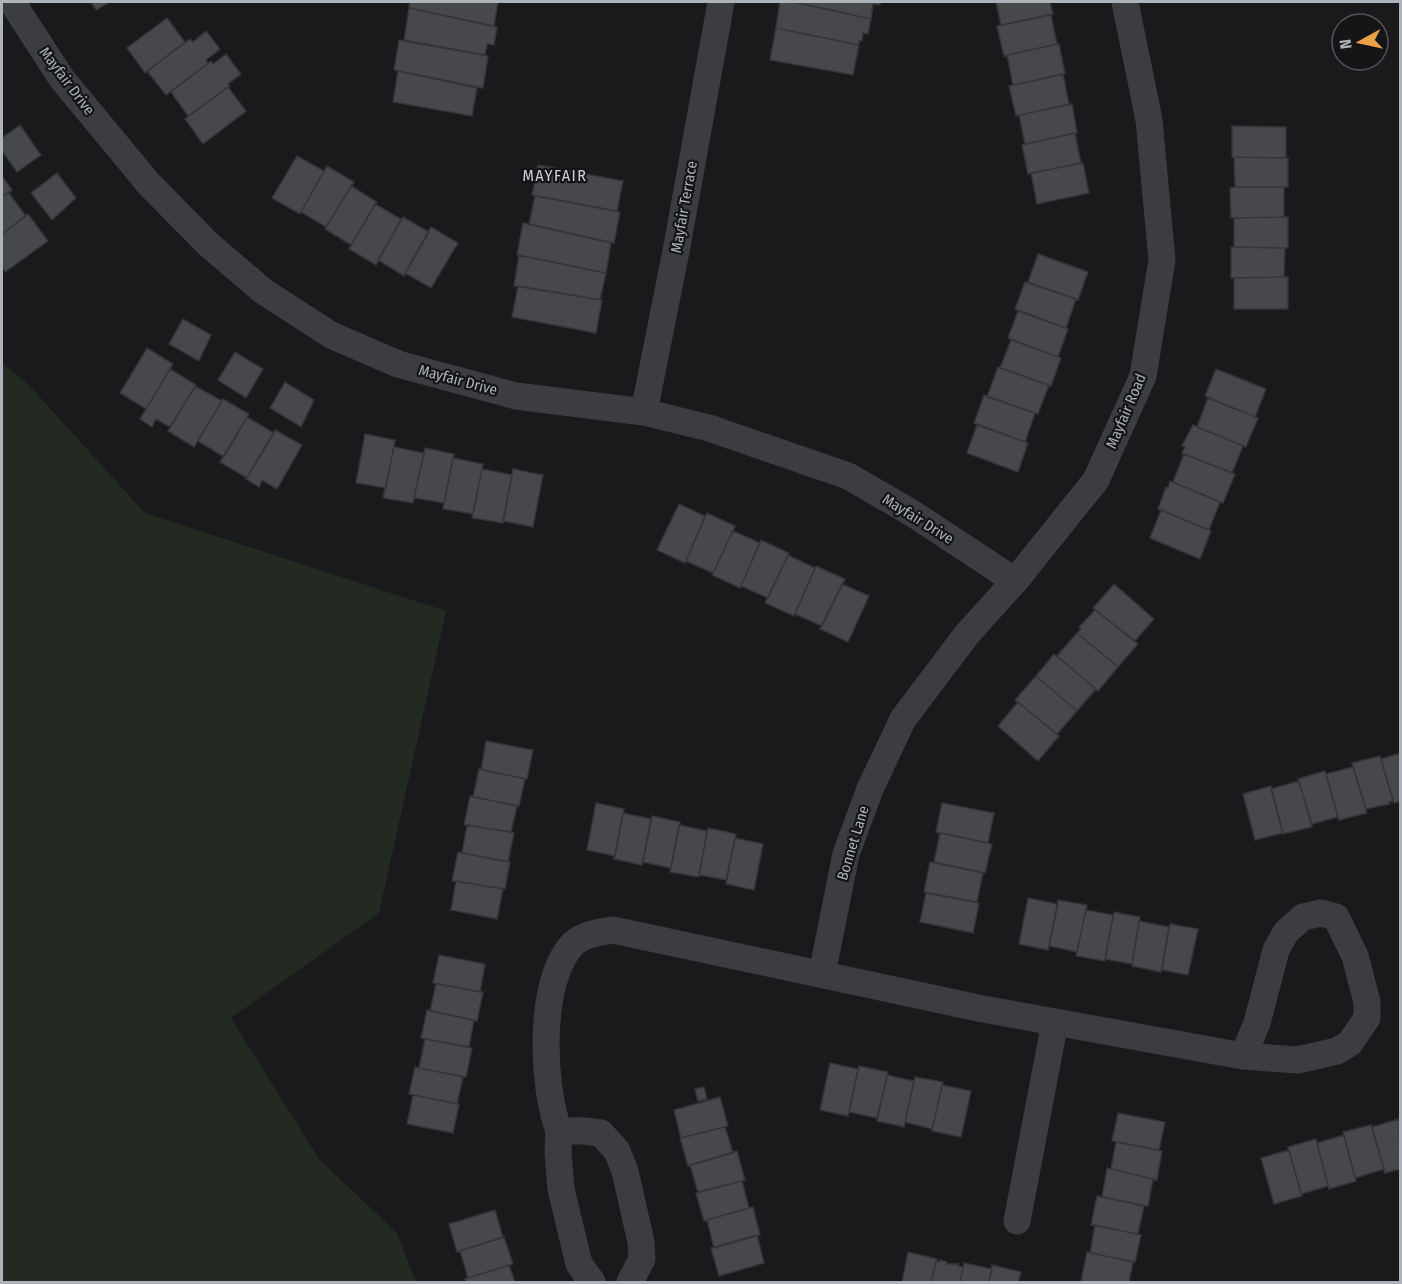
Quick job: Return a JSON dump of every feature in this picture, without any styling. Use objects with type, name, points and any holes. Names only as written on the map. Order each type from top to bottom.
[{"type":"street","name":"Mayfair Drive","points":[[12,2],[62,79],[149,184],[208,244],[264,291],[330,335],[398,364],[516,396],[644,412],[710,428],[848,476],[912,513],[1015,581]]},
{"type":"street","name":"Mayfair Terrace","points":[[644,412],[721,2]]},
{"type":"street","name":"Mayfair Road","points":[[903,719],[968,633],[1015,581],[1096,480],[1143,376],[1162,260],[1149,120],[1125,2]]},
{"type":"street","name":"Bonnet Lane","points":[[822,974],[846,854],[870,789],[903,719]]},
{"type":"street","points":[[592,1282],[579,1263],[565,1208],[558,1170],[560,1131],[554,1118],[547,1084],[545,1054],[550,998],[560,965],[574,943],[592,933],[613,930],[983,1009],[1243,1056],[1297,1059],[1337,1051],[1350,1043],[1367,1018],[1367,1002],[1355,956],[1336,917],[1321,913],[1303,917],[1286,932],[1276,950],[1257,1023],[1243,1056]]},
{"type":"street","points":[[1017,1221],[1055,1022]]},
{"type":"street","points":[[560,1131],[601,1133],[617,1151],[625,1171],[641,1242],[642,1259],[630,1282]]},
{"type":"shaded area","points":[[2,363],[26,382],[145,513],[446,611],[379,913],[231,1018],[319,1159],[397,1233],[416,1282],[2,1282]]},
{"type":"building","points":[[91,2],[110,2],[96,10]]},
{"type":"building","points":[[410,2],[498,2],[494,26],[409,8]]},
{"type":"building","points":[[780,2],[794,2],[871,19],[868,34],[863,33],[859,45],[776,28]]},
{"type":"building","points":[[794,2],[880,2],[880,5],[873,4],[871,19]]},
{"type":"building","points":[[996,2],[1050,2],[1053,14],[1001,25]]},
{"type":"building","points":[[409,8],[497,27],[494,45],[487,44],[485,55],[404,40]]},
{"type":"building","points":[[1051,15],[1057,44],[1004,56],[997,26]]},
{"type":"building","points":[[167,18],[185,42],[145,73],[127,48]]},
{"type":"building","points":[[776,28],[859,45],[853,75],[770,60]]},
{"type":"building","points":[[206,31],[220,49],[206,60],[207,64],[166,95],[147,71],[190,39],[193,42]]},
{"type":"building","points":[[399,40],[488,56],[483,88],[394,70]]},
{"type":"building","points":[[1059,44],[1065,74],[1013,85],[1007,55]]},
{"type":"building","points":[[226,54],[241,74],[228,84],[230,86],[188,116],[171,92],[211,61],[213,64]]},
{"type":"building","points":[[398,71],[477,88],[472,116],[393,102]]},
{"type":"building","points":[[1063,74],[1069,104],[1016,116],[1009,86]]},
{"type":"building","points":[[228,87],[246,111],[203,144],[185,119]]},
{"type":"building","points":[[1072,104],[1077,133],[1025,144],[1019,115]]},
{"type":"building","points":[[20,125],[41,155],[17,172],[2,151],[2,138]]},
{"type":"building","points":[[1232,126],[1286,127],[1286,158],[1232,157]]},
{"type":"building","points":[[1075,133],[1081,163],[1028,174],[1022,145]]},
{"type":"building","points":[[297,156],[324,171],[300,214],[272,198]]},
{"type":"building","points":[[1234,157],[1288,158],[1288,187],[1235,187]]},
{"type":"building","points":[[1083,163],[1089,193],[1037,204],[1031,173]]},
{"type":"building","points":[[538,165],[623,181],[617,211],[532,195]]},
{"type":"building","points":[[327,166],[354,182],[326,227],[301,212]]},
{"type":"building","points":[[57,173],[76,198],[52,220],[31,193]]},
{"type":"building","points":[[2,176],[12,190],[2,197]]},
{"type":"building","points":[[351,186],[377,202],[351,245],[325,229]]},
{"type":"building","points":[[1284,187],[1284,217],[1231,218],[1230,188]]},
{"type":"building","points":[[8,192],[26,216],[2,234],[2,197]]},
{"type":"building","points":[[535,196],[620,212],[614,243],[529,224]]},
{"type":"building","points":[[375,204],[401,219],[376,265],[349,249]]},
{"type":"building","points":[[28,214],[48,241],[5,272],[2,266],[2,234]]},
{"type":"building","points":[[403,217],[429,232],[404,276],[378,260]]},
{"type":"building","points":[[1288,217],[1288,248],[1234,247],[1234,218]]},
{"type":"building","points":[[523,223],[611,243],[606,273],[517,255]]},
{"type":"building","points":[[431,227],[458,243],[431,288],[405,273]]},
{"type":"building","points":[[1231,247],[1285,248],[1284,277],[1231,278]]},
{"type":"building","points":[[1038,254],[1088,272],[1078,300],[1028,282]]},
{"type":"building","points":[[519,255],[606,273],[600,300],[514,286]]},
{"type":"building","points":[[1288,277],[1288,309],[1234,309],[1234,278]]},
{"type":"building","points":[[1025,282],[1076,299],[1066,328],[1015,309]]},
{"type":"building","points":[[518,286],[602,300],[596,333],[512,317]]},
{"type":"building","points":[[1018,311],[1068,329],[1058,357],[1008,338]]},
{"type":"building","points":[[183,319],[211,335],[199,361],[169,344]]},
{"type":"building","points":[[1011,340],[1061,358],[1051,386],[1000,368]]},
{"type":"building","points":[[147,348],[173,364],[146,409],[120,393]]},
{"type":"building","points":[[235,352],[263,369],[246,398],[218,380]]},
{"type":"building","points":[[998,367],[1049,385],[1038,414],[987,397]]},
{"type":"building","points":[[170,369],[196,385],[170,427],[156,419],[152,427],[140,419]]},
{"type":"building","points":[[1216,369],[1266,389],[1255,417],[1205,396]]},
{"type":"building","points":[[285,382],[314,400],[301,427],[270,408]]},
{"type":"building","points":[[195,386],[222,401],[194,447],[168,431]]},
{"type":"building","points":[[984,395],[1035,413],[1025,442],[974,423]]},
{"type":"building","points":[[1208,398],[1258,418],[1246,447],[1197,427]]},
{"type":"building","points":[[223,399],[249,414],[224,457],[198,441]]},
{"type":"building","points":[[247,417],[274,433],[247,478],[220,462]]},
{"type":"building","points":[[977,425],[1028,443],[1018,472],[967,453]]},
{"type":"building","points":[[1193,425],[1243,446],[1232,473],[1182,453],[1185,447],[1182,446]]},
{"type":"building","points":[[275,430],[302,445],[277,489],[262,480],[259,487],[246,479]]},
{"type":"building","points":[[365,434],[395,440],[386,488],[356,483]]},
{"type":"building","points":[[394,447],[424,453],[413,503],[383,498]]},
{"type":"building","points":[[425,448],[454,454],[444,503],[414,498]]},
{"type":"building","points":[[1184,454],[1235,474],[1223,503],[1173,482]]},
{"type":"building","points":[[453,458],[483,464],[473,514],[443,509]]},
{"type":"building","points":[[482,469],[512,475],[503,523],[472,518]]},
{"type":"building","points":[[513,469],[543,475],[533,527],[503,521]]},
{"type":"building","points":[[1170,481],[1220,502],[1209,530],[1158,509]]},
{"type":"building","points":[[679,504],[705,516],[685,563],[657,550]]},
{"type":"building","points":[[1161,510],[1211,531],[1200,559],[1150,538]]},
{"type":"building","points":[[707,513],[735,526],[713,573],[686,561]]},
{"type":"building","points":[[733,531],[760,543],[740,588],[712,575]]},
{"type":"building","points":[[761,540],[789,553],[768,598],[741,586]]},
{"type":"building","points":[[788,555],[815,568],[794,616],[765,603]]},
{"type":"building","points":[[816,566],[845,579],[822,626],[795,614]]},
{"type":"building","points":[[842,584],[869,596],[848,642],[820,629]]},
{"type":"building","points":[[1114,584],[1154,619],[1135,641],[1093,608]]},
{"type":"building","points":[[1095,610],[1138,644],[1118,667],[1077,633],[1081,629],[1079,627]]},
{"type":"building","points":[[1077,633],[1118,667],[1098,691],[1057,656]]},
{"type":"building","points":[[1054,654],[1096,689],[1077,711],[1036,676]]},
{"type":"building","points":[[1036,676],[1077,711],[1057,734],[1015,700]]},
{"type":"building","points":[[1018,702],[1059,736],[1038,761],[998,726]]},
{"type":"building","points":[[486,741],[533,750],[527,779],[481,770]]},
{"type":"building","points":[[1400,753],[1400,801],[1394,803],[1381,759]]},
{"type":"building","points":[[1380,756],[1393,801],[1389,802],[1390,804],[1366,809],[1352,763]]},
{"type":"building","points":[[1353,767],[1367,813],[1339,820],[1326,774]]},
{"type":"building","points":[[479,769],[525,779],[519,806],[473,797]]},
{"type":"building","points":[[1325,771],[1338,817],[1312,824],[1298,779]]},
{"type":"building","points":[[1299,781],[1312,827],[1283,834],[1271,789]]},
{"type":"building","points":[[1271,786],[1283,833],[1255,840],[1243,794]]},
{"type":"building","points":[[470,796],[517,806],[511,832],[464,825]]},
{"type":"building","points":[[596,803],[624,809],[615,856],[587,850]]},
{"type":"building","points":[[942,803],[994,813],[988,843],[936,832]]},
{"type":"building","points":[[623,813],[651,819],[642,865],[614,859]]},
{"type":"building","points":[[652,816],[680,822],[671,868],[643,862]]},
{"type":"building","points":[[467,825],[514,833],[508,862],[462,853]]},
{"type":"building","points":[[679,825],[707,831],[699,877],[670,872]]},
{"type":"building","points":[[708,828],[736,834],[726,880],[699,875]]},
{"type":"building","points":[[940,833],[992,844],[985,873],[934,862]]},
{"type":"building","points":[[735,838],[763,844],[754,890],[726,884]]},
{"type":"building","points":[[458,852],[510,862],[505,889],[452,881]]},
{"type":"building","points":[[930,862],[983,873],[977,902],[924,892]]},
{"type":"building","points":[[456,881],[503,889],[497,919],[451,910]]},
{"type":"building","points":[[926,893],[979,903],[973,933],[920,922]]},
{"type":"building","points":[[1028,898],[1058,904],[1048,950],[1019,944]]},
{"type":"building","points":[[1058,900],[1087,905],[1077,952],[1049,946]]},
{"type":"building","points":[[1086,910],[1113,915],[1105,961],[1076,956]]},
{"type":"building","points":[[1114,912],[1140,917],[1132,964],[1105,959]]},
{"type":"building","points":[[1139,921],[1169,927],[1161,972],[1132,966]]},
{"type":"building","points":[[1170,924],[1198,929],[1188,975],[1162,970]]},
{"type":"building","points":[[439,955],[485,964],[480,992],[433,983]]},
{"type":"building","points":[[436,984],[483,992],[477,1021],[430,1011]]},
{"type":"building","points":[[427,1010],[474,1020],[469,1047],[421,1038]]},
{"type":"building","points":[[425,1039],[472,1048],[466,1077],[419,1068]]},
{"type":"building","points":[[830,1063],[858,1069],[848,1116],[820,1110]]},
{"type":"building","points":[[859,1066],[888,1072],[877,1118],[849,1112]]},
{"type":"building","points":[[415,1067],[463,1077],[457,1104],[409,1094]]},
{"type":"building","points":[[887,1075],[914,1081],[904,1127],[877,1121]]},
{"type":"building","points":[[915,1077],[943,1082],[932,1129],[905,1122]]},
{"type":"building","points":[[942,1085],[971,1091],[961,1137],[932,1131]]},
{"type":"building","points":[[704,1087],[707,1099],[698,1101],[695,1089]]},
{"type":"building","points":[[413,1095],[459,1104],[453,1133],[407,1124]]},
{"type":"building","points":[[720,1097],[728,1126],[681,1138],[674,1110]]},
{"type":"building","points":[[1118,1113],[1165,1122],[1159,1150],[1112,1141]]},
{"type":"building","points":[[1399,1119],[1400,1169],[1385,1173],[1372,1127]]},
{"type":"building","points":[[1371,1125],[1384,1169],[1355,1178],[1343,1132]]},
{"type":"building","points":[[725,1127],[733,1153],[688,1166],[680,1138]]},
{"type":"building","points":[[1344,1135],[1356,1181],[1329,1189],[1317,1143]]},
{"type":"building","points":[[1316,1139],[1328,1186],[1301,1194],[1288,1147]]},
{"type":"building","points":[[1116,1142],[1162,1151],[1157,1180],[1111,1169]]},
{"type":"building","points":[[1289,1150],[1302,1196],[1274,1204],[1261,1158]]},
{"type":"building","points":[[737,1151],[745,1180],[698,1192],[690,1165]]},
{"type":"building","points":[[1107,1168],[1153,1179],[1148,1206],[1102,1197]]},
{"type":"building","points":[[742,1181],[749,1208],[704,1221],[696,1193]]},
{"type":"building","points":[[1097,1196],[1144,1206],[1138,1234],[1091,1225]]},
{"type":"building","points":[[753,1207],[760,1235],[714,1248],[707,1220]]},
{"type":"building","points":[[495,1210],[503,1237],[457,1252],[449,1224]]},
{"type":"building","points":[[1095,1225],[1141,1235],[1135,1262],[1090,1253]]},
{"type":"building","points":[[757,1235],[764,1263],[719,1276],[711,1248]]},
{"type":"building","points":[[504,1237],[513,1264],[468,1278],[460,1251]]},
{"type":"building","points":[[908,1252],[937,1259],[931,1282],[902,1282]]},
{"type":"building","points":[[1087,1252],[1133,1262],[1129,1282],[1081,1281]]},
{"type":"building","points":[[940,1260],[963,1267],[960,1282],[931,1282],[936,1261]]},
{"type":"building","points":[[964,1263],[992,1269],[989,1282],[960,1282]]},
{"type":"building","points":[[509,1265],[515,1282],[466,1282],[465,1279]]},
{"type":"building","points":[[992,1265],[1021,1272],[1018,1282],[989,1282]]},
{"type":"district","name":"MAYFAIR","points":[[555,175]]}]
